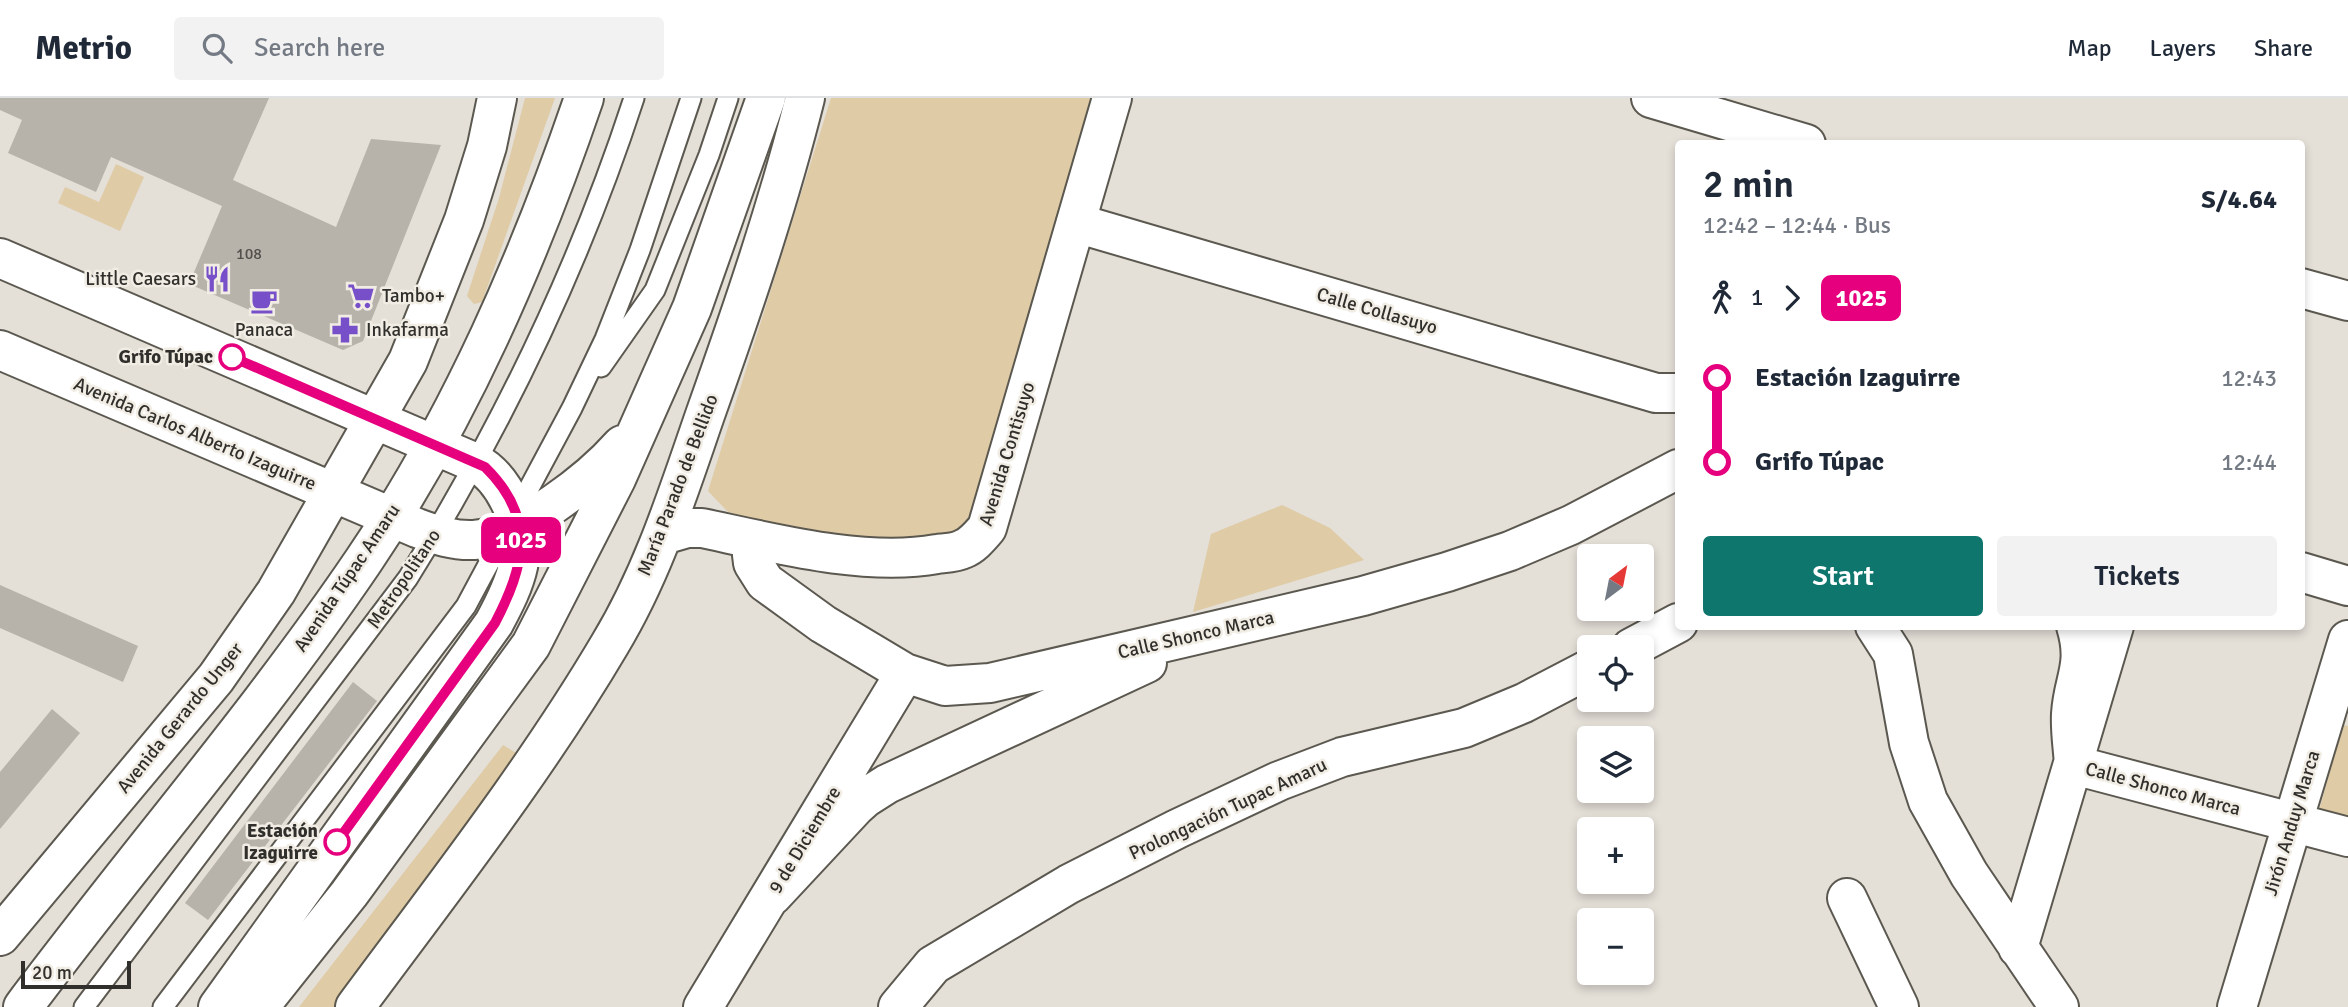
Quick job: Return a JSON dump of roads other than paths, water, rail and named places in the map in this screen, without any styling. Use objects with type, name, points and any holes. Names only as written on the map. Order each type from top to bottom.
[{"type":"street","name":"Avenida Gerardo Unger","points":[[0,936],[216,678],[276,592],[408,361],[464,220],[487,146],[497,98]]},
{"type":"street","name":"Avenida Túpac Amaru","points":[[23,1007],[295,656],[364,560],[462,393],[516,278],[584,98]]},
{"type":"street","points":[[259,1007],[349,894],[531,645],[589,534],[692,308],[766,98]]},
{"type":"street","name":"María Parado de Bellido","points":[[355,1007],[513,795],[611,643],[663,535],[747,297],[789,163],[805,98]]},
{"type":"street","name":"Avenida Contisuyo","points":[[663,535],[687,528],[702,528],[756,540],[869,557],[918,558],[962,550],[976,540],[986,528],[1112,98]]},
{"type":"street","points":[[1651,98],[1709,106],[1796,140]]},
{"type":"street","name":"Calle Collasuyo","points":[[1076,223],[1656,393],[1675,393]]},
{"type":"street","points":[[0,258],[485,467],[502,487],[521,545],[519,567],[495,623],[218,1007]]},
{"type":"street","points":[[2305,289],[2348,301]]},
{"type":"street","name":"Avenida Carlos Alberto Izaguirre","points":[[0,350],[435,535],[452,539],[475,540],[513,523],[586,481],[640,423]]},
{"type":"street","name":"Calle Shonco Marca","points":[[756,540],[752,555],[758,572],[773,590],[823,624],[905,673],[945,685],[990,683],[1363,596],[1447,572],[1510,551],[1571,525],[1675,471]]},
{"type":"street","points":[[2305,573],[2348,586]]},
{"type":"street","points":[[1654,636],[1675,625]]},
{"type":"street","points":[[772,896],[835,827],[875,791],[1222,628]]},
{"type":"street","points":[[1878,630],[1893,654],[1909,743],[1928,801],[1969,874],[2059,1007]]},
{"type":"street","name":"Calle Shonco Marca","points":[[2077,630],[2081,668],[2071,713],[2074,765],[2348,837]]},
{"type":"street","points":[[2018,948],[2114,630]]},
{"type":"street","name":"Jirón Anduy Marca","points":[[2236,1007],[2348,640]]},
{"type":"street","name":"9 de Diciembre","points":[[703,1007],[905,673]]},
{"type":"street","name":"Prolongación Tupac Amaru","points":[[898,1007],[933,965],[1069,884],[1177,830],[1279,781],[1342,757],[1464,728],[1524,703],[1577,675]]},
{"type":"street","points":[[1847,898],[1899,1007]]},
{"type":"lane","name":"Metropolitano","points":[[84,1007],[408,578],[435,535],[507,405],[581,246],[634,98]]},
{"type":"lane","points":[[163,1007],[466,606],[513,523],[604,339],[640,250],[691,98]]},
{"type":"lane","points":[[572,408],[655,290],[709,155],[728,98]]},
{"type":"place","name":"Little Caesars","points":[[217,279]]},
{"type":"place","name":"Tambo+","points":[[361,296]]},
{"type":"place","name":"Panaca","points":[[264,301]]},
{"type":"place","name":"Inkafarma","points":[[345,330]]},
{"type":"place","name":"Grifo Túpac","points":[[232,357]]},
{"type":"place","name":"Estación Izaguirre","points":[[337,842]]}]
